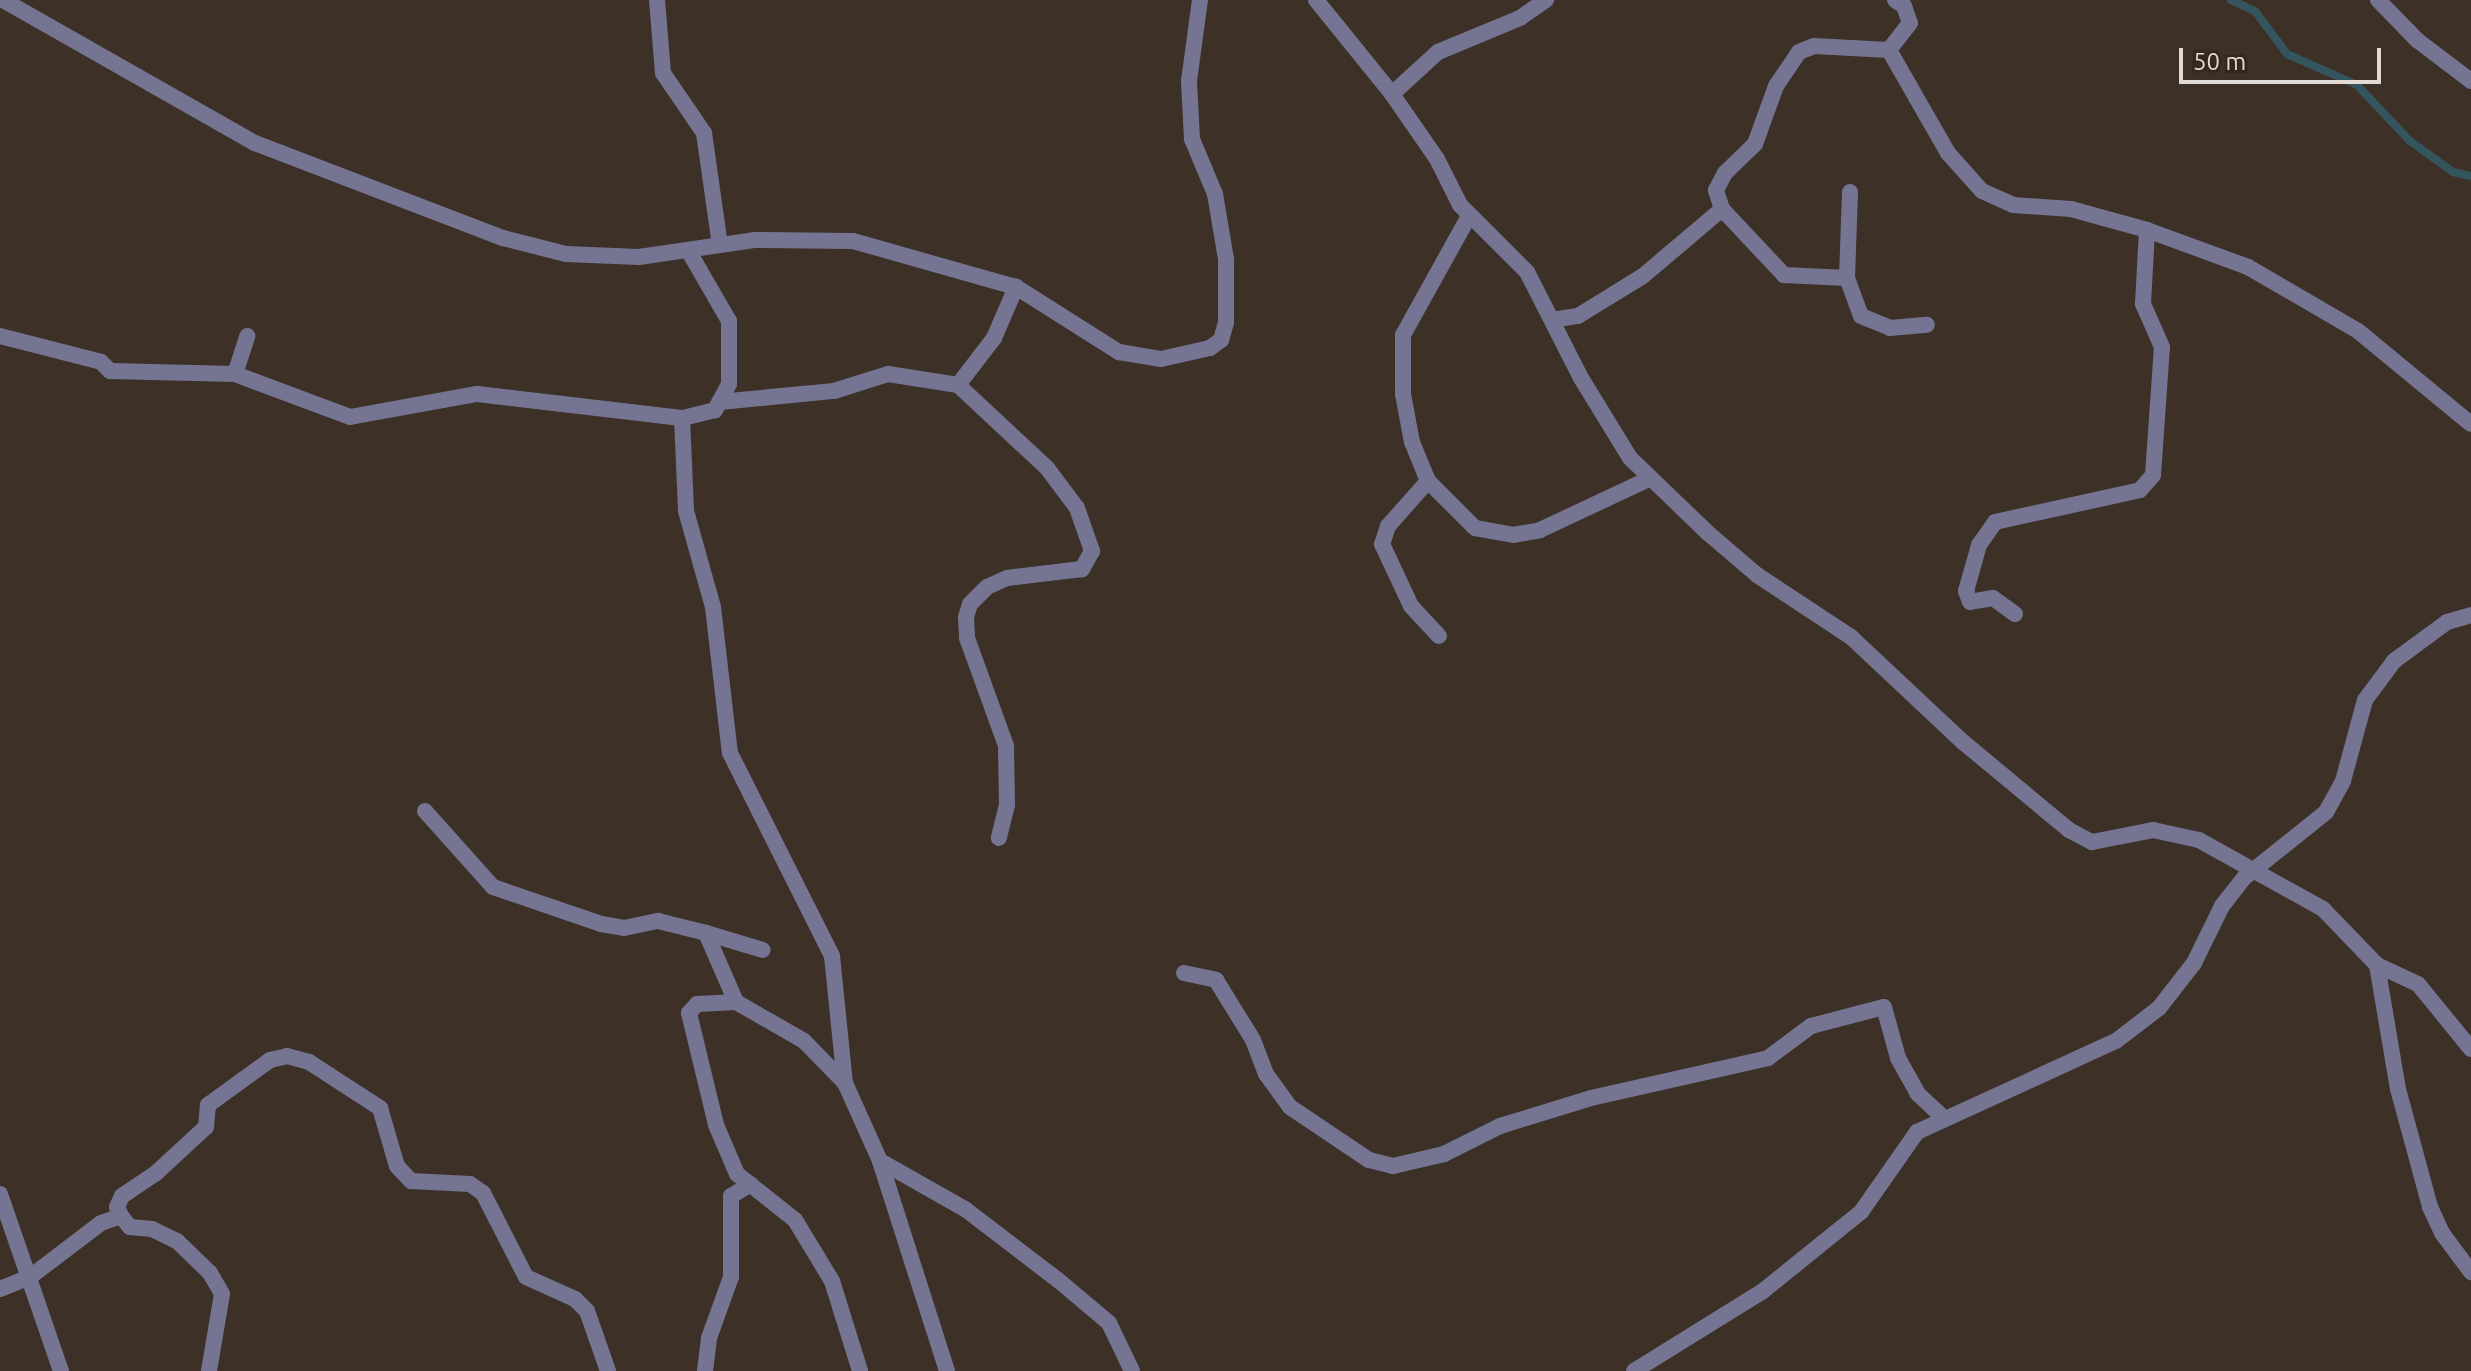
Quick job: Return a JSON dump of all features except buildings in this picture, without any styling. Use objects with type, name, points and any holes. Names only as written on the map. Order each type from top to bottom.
[{"type":"street","points":[[3,0],[255,143],[321,172],[503,238],[566,254],[639,257],[754,240],[853,241],[1016,287],[1119,352],[1140,359],[1186,356],[1221,340],[1228,306],[1226,259],[1215,194],[1192,139],[1189,81],[1200,0]]},
{"type":"street","points":[[657,0],[663,73],[704,133],[720,245]]},
{"type":"street","points":[[1316,0],[1392,94],[1469,216],[1502,242],[1527,272],[1630,458],[1649,479],[1757,575],[1851,637],[1963,742],[2069,830],[2092,842],[2153,830],[2199,840],[2251,872],[2323,909],[2377,965],[2418,984],[2471,1049]]},
{"type":"street","points":[[1392,94],[1438,52],[1520,18],[1546,0]]},
{"type":"street","points":[[1889,50],[1910,23],[1904,6],[1895,0]]},
{"type":"street","points":[[2378,0],[2417,40],[2471,81]]},
{"type":"street","points":[[1847,278],[1784,275],[1722,209],[1716,190],[1725,173],[1755,144],[1776,86],[1799,52],[1814,46],[1889,50]]},
{"type":"street","points":[[1889,50],[1948,153],[1982,191],[2013,205],[2071,209],[2147,230],[2248,267],[2302,295],[2358,331],[2471,424]]},
{"type":"street","points":[[1850,192],[1847,278],[1861,316],[1890,328],[1927,325]]},
{"type":"street","points":[[1552,320],[1578,316],[1643,276],[1722,209]]},
{"type":"street","points":[[1469,216],[1403,335],[1403,394],[1412,442],[1428,481],[1475,528],[1513,535],[1540,530],[1649,479]]},
{"type":"street","points":[[2015,614],[1993,598],[1970,602],[1966,591],[1979,545],[1995,522],[2140,490],[2153,475],[2162,347],[2143,304],[2147,230]]},
{"type":"street","points":[[0,336],[101,362],[110,371],[235,374],[350,417],[477,394],[682,418],[715,410],[729,384],[729,321],[714,288],[688,250]]},
{"type":"street","points":[[958,385],[994,338],[1016,287]]},
{"type":"street","points":[[235,374],[247,336]]},
{"type":"street","points":[[719,402],[834,391],[888,374],[958,385],[1047,468],[1077,508],[1092,551],[1082,569],[1007,578],[970,604],[967,638],[1006,746],[1007,805],[999,838]]},
{"type":"street","points":[[682,418],[686,511],[713,607],[730,753],[832,956],[845,1083],[880,1161],[947,1371]]},
{"type":"street","points":[[1428,481],[1388,526],[1382,544],[1411,606],[1439,636]]},
{"type":"street","points":[[1634,1371],[1763,1291],[1861,1212],[1905,1144],[1944,1118],[2116,1041],[2159,1008],[2194,963],[2222,906],[2251,872],[2326,812],[2343,781],[2365,700],[2394,661],[2447,622],[2471,615]]},
{"type":"street","points":[[425,811],[493,887],[601,924],[624,928],[677,922],[763,950]]},
{"type":"street","points":[[706,933],[736,1002]]},
{"type":"street","points":[[2377,965],[2398,1089],[2430,1207],[2442,1233],[2471,1272]]},
{"type":"street","points":[[1184,973],[1216,980],[1253,1040],[1266,1074],[1290,1107],[1369,1160],[1393,1166],[1444,1154],[1500,1126],[1591,1098],[1768,1058],[1811,1026],[1884,1007],[1898,1058],[1918,1094],[1944,1118]]},
{"type":"street","points":[[845,1083],[804,1041],[736,1002],[697,1004],[689,1013],[690,1027],[726,1153],[751,1184],[795,1220],[832,1281],[860,1371]]},
{"type":"street","points":[[209,1371],[216,1355],[222,1294],[210,1273],[177,1241],[152,1229],[130,1227],[117,1207],[122,1196],[155,1174],[206,1127],[208,1105],[270,1060],[287,1056],[309,1062],[380,1108],[397,1166],[411,1181],[462,1183],[483,1193],[526,1277],[575,1299],[587,1311],[608,1371]]},
{"type":"street","points":[[880,1161],[965,1209],[1058,1280],[1109,1323],[1132,1371]]},
{"type":"street","points":[[705,1371],[709,1338],[731,1277],[731,1196],[751,1184]]},
{"type":"street","points":[[0,1194],[61,1371]]},
{"type":"street","points":[[0,1289],[30,1277],[92,1229],[121,1216]]},
{"type":"waterway","points":[[2231,0],[2255,11],[2287,54],[2357,85],[2410,141],[2453,172],[2471,176]]}]
